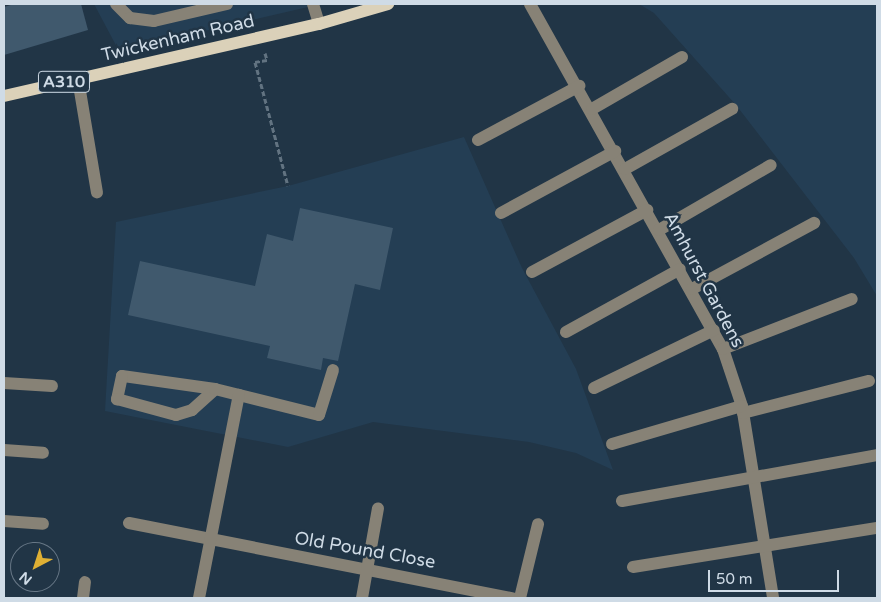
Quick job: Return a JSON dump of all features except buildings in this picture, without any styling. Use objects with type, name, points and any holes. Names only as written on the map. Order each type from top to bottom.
[{"type":"main road","name":"Twickenham Road","points":[[4,96],[319,24],[388,4]]},
{"type":"street","points":[[116,4],[130,18],[154,22],[226,4]]},
{"type":"street","points":[[313,4],[319,24]]},
{"type":"street","name":"Amhurst Gardens","points":[[530,4],[579,86],[692,288],[723,350],[743,409],[773,598]]},
{"type":"street","points":[[592,109],[682,57]]},
{"type":"street","points":[[78,79],[97,192]]},
{"type":"street","points":[[478,140],[579,86]]},
{"type":"street","points":[[625,169],[732,108]]},
{"type":"street","points":[[501,213],[615,150]]},
{"type":"street","points":[[659,230],[771,165]]},
{"type":"street","points":[[532,272],[647,210]]},
{"type":"street","points":[[692,288],[814,223]]},
{"type":"street","points":[[566,332],[680,269]]},
{"type":"street","points":[[723,350],[852,299]]},
{"type":"street","points":[[594,388],[714,330]]},
{"type":"street","points":[[215,389],[192,410],[176,415],[117,399],[122,376],[215,389],[319,415],[333,370]]},
{"type":"street","points":[[612,444],[743,409],[869,380]]},
{"type":"street","points":[[4,383],[52,386]]},
{"type":"street","points":[[199,598],[209,539],[232,438],[239,395]]},
{"type":"street","points":[[4,450],[44,452]]},
{"type":"street","points":[[622,500],[877,455]]},
{"type":"street","points":[[362,598],[378,508]]},
{"type":"street","points":[[4,520],[43,524]]},
{"type":"street","name":"Old Pound Close","points":[[129,523],[368,567],[513,598]]},
{"type":"street","points":[[520,598],[538,524]]},
{"type":"street","points":[[633,567],[877,528]]},
{"type":"street","points":[[83,598],[85,582]]},
{"type":"path","points":[[265,53],[267,60],[255,62],[288,186]]},
{"type":"shaded area","points":[[94,4],[321,4],[119,51]]},
{"type":"shaded area","points":[[639,4],[877,4],[877,296],[854,258],[736,105],[654,13]]},
{"type":"shaded area","points":[[464,137],[522,268],[576,369],[613,470],[576,453],[529,442],[373,422],[288,447],[105,411],[116,222],[288,186]]}]
